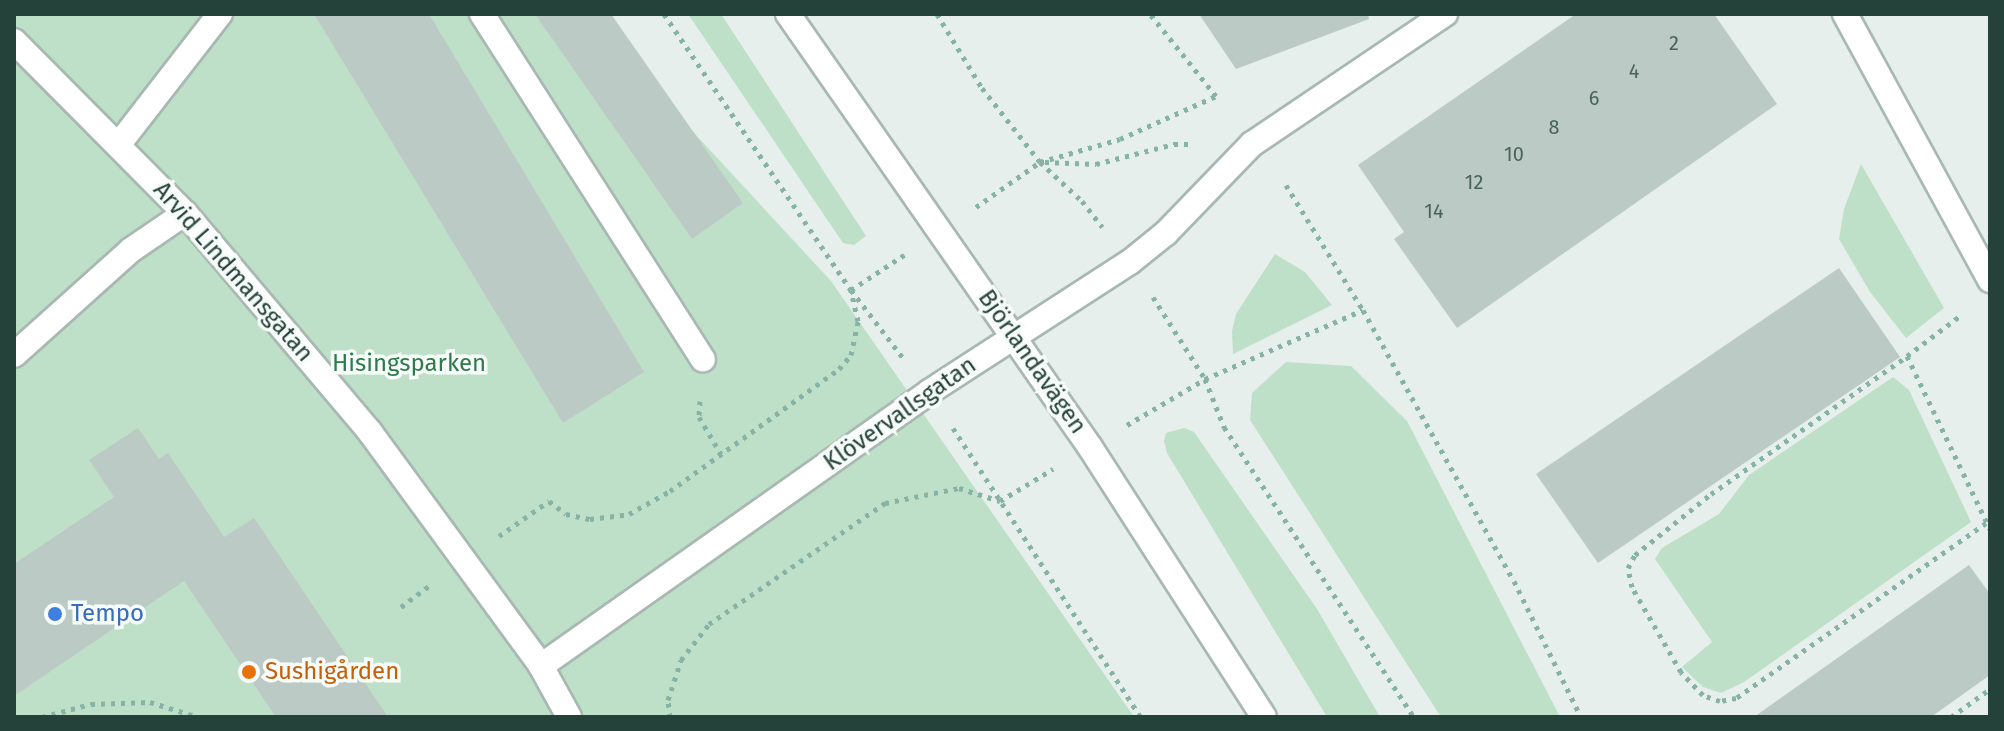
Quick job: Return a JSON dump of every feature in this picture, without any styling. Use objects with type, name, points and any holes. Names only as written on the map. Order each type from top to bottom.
[{"type":"street","points":[[119,144],[220,14]]},
{"type":"street","points":[[482,14],[703,359]]},
{"type":"street","name":"Björlandavägen","points":[[788,14],[942,230],[1090,447],[1264,717]]},
{"type":"street","name":"Klövervallsgatan","points":[[541,666],[1013,337],[1130,262],[1166,233],[1252,144],[1445,14]]},
{"type":"street","points":[[1845,14],[1990,280]]},
{"type":"street","name":"Arvid Lindmansgatan","points":[[14,41],[185,213],[370,432],[541,666],[569,717]]},
{"type":"street","points":[[14,355],[131,250],[185,213]]},
{"type":"path","points":[[937,14],[982,88],[1040,162],[1096,164],[1174,144],[1252,144]]},
{"type":"path","points":[[1040,162],[1120,139],[1216,96],[1150,14]]},
{"type":"path","points":[[1286,185],[1363,310],[1514,581],[1581,717]]},
{"type":"path","points":[[401,607],[549,501],[566,514],[590,519],[629,514],[721,454],[839,369],[851,355],[858,321],[851,290]]},
{"type":"path","points":[[1363,310],[1205,379],[1224,427],[1414,717]]},
{"type":"path","points":[[1907,356],[1988,526],[1736,698],[1720,701],[1703,695],[1681,672],[1632,587],[1628,568],[1635,555],[1659,534],[1961,315]]},
{"type":"path","points":[[703,359],[699,417],[721,454]]},
{"type":"path","points":[[670,717],[668,700],[681,660],[709,624],[885,503],[922,493],[959,488],[1000,501]]},
{"type":"path","points":[[1951,717],[1990,689]]},
{"type":"path","points":[[42,717],[66,714],[91,704],[150,702],[198,717]]},
{"type":"green space","name":"Hisingsparken","points":[[14,14],[584,14],[831,281],[1134,717],[14,717]]},
{"type":"green space","points":[[688,14],[721,14],[866,236],[854,245],[843,243]]},
{"type":"green space","points":[[1861,164],[1944,308],[1906,338],[1870,292],[1839,239],[1844,209]]},
{"type":"green space","points":[[1275,254],[1305,272],[1332,305],[1233,354],[1232,331],[1236,314]]},
{"type":"green space","points":[[1286,362],[1351,366],[1407,421],[1560,717],[1441,717],[1250,420],[1252,393]]},
{"type":"green space","points":[[1893,377],[1909,390],[1971,522],[1744,682],[1721,693],[1703,687],[1682,667],[1712,642],[1655,559],[1662,548],[1719,514],[1749,475]]},
{"type":"green space","points":[[1184,428],[1194,432],[1317,609],[1380,717],[1327,717],[1167,453],[1166,433]]},
{"type":"building","points":[[314,14],[429,14],[644,372],[563,423]]},
{"type":"building","points":[[535,14],[611,14],[743,203],[692,239]]},
{"type":"building","points":[[1199,14],[1368,14],[1369,19],[1236,69]]},
{"type":"building","points":[[1576,14],[1714,14],[1777,104],[1457,328],[1394,239],[1404,232],[1358,165]]},
{"type":"building","points":[[1839,268],[1900,357],[1598,563],[1536,474]]},
{"type":"building","points":[[138,428],[159,459],[168,453],[224,537],[254,518],[388,717],[276,717],[184,581],[14,696],[14,564],[114,497],[89,460]]},
{"type":"building","points":[[1969,565],[1990,594],[1990,675],[1931,717],[1754,717]]},
{"type":"place","name":"Tempo","points":[[55,614]]},
{"type":"place","name":"Sushigården","points":[[249,672]]}]
